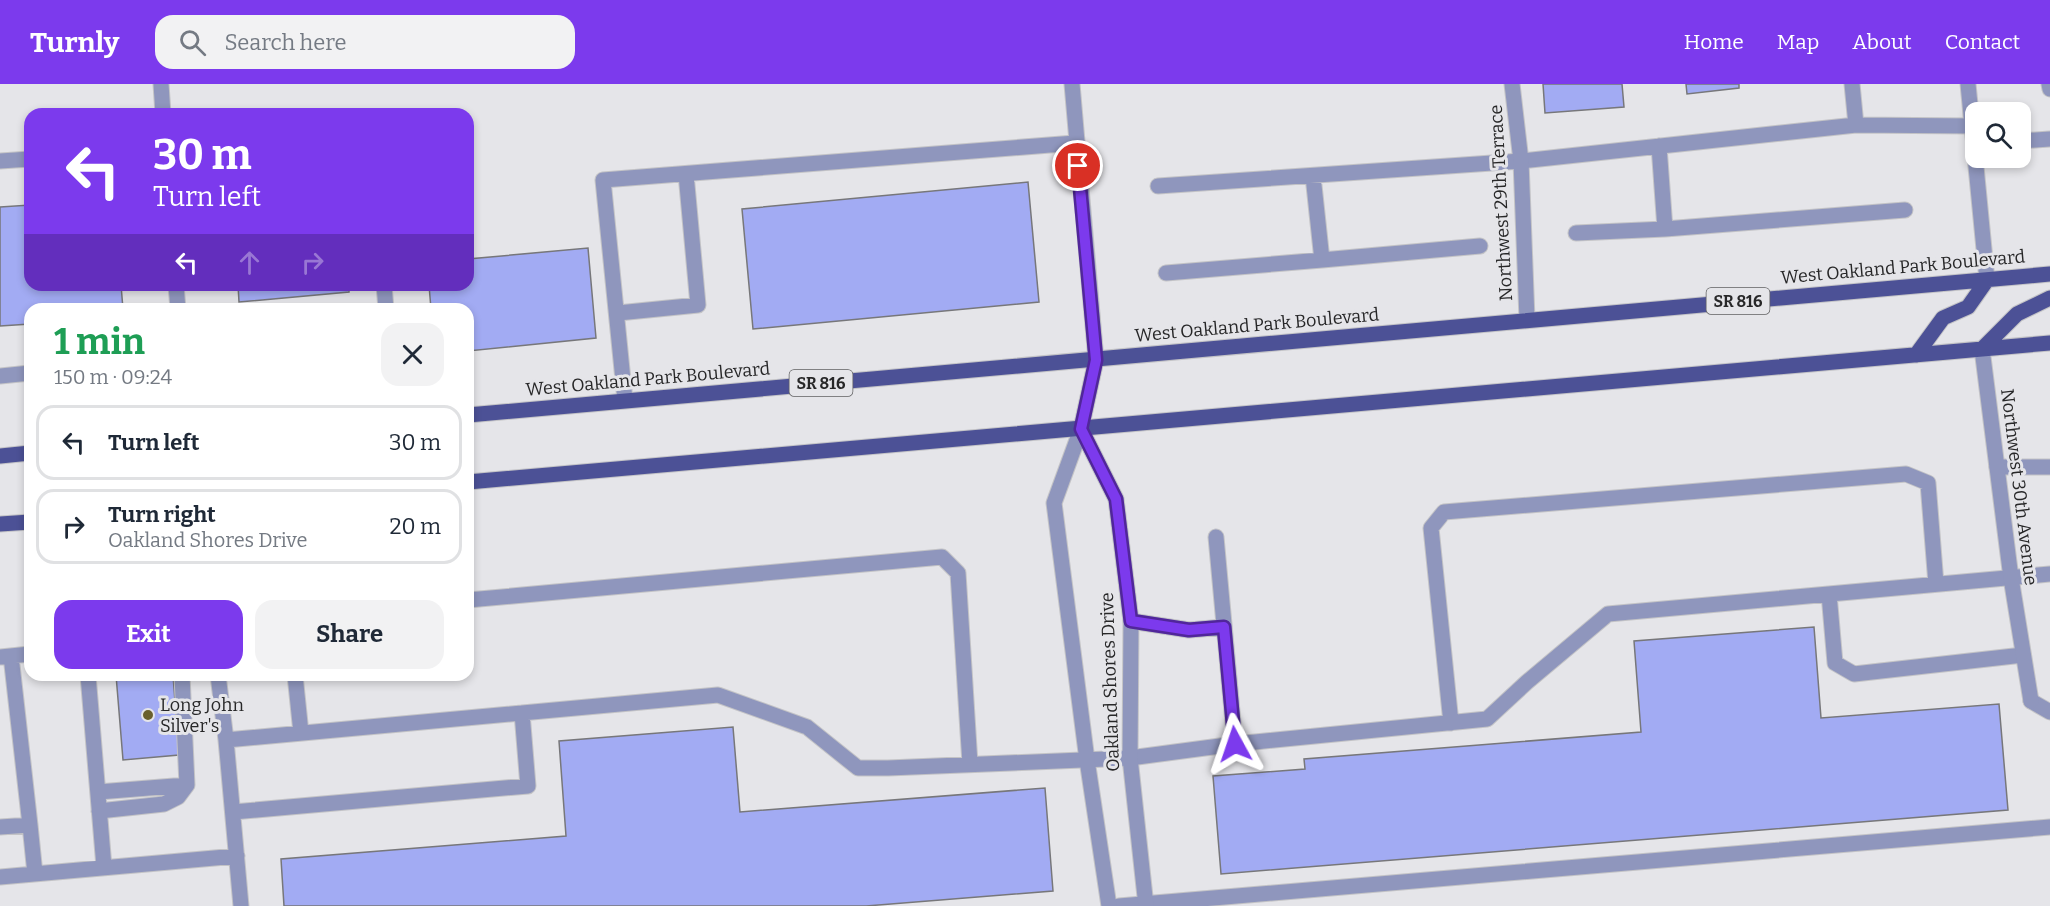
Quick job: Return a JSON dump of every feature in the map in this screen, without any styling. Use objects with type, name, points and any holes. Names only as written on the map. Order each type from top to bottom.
[{"type":"main road","name":"West Oakland Park Boulevard","points":[[474,414],[2050,274]]},
{"type":"main road","points":[[1916,355],[1943,318],[1968,307],[1987,280]]},
{"type":"main road","points":[[1982,349],[2017,314],[2050,298]]},
{"type":"main road","points":[[474,481],[2050,343]]},
{"type":"main road","points":[[0,456],[24,454]]},
{"type":"main road","points":[[0,524],[24,522]]},
{"type":"street","points":[[161,84],[163,108]]},
{"type":"street","name":"Oakland Shores Drive","points":[[1071,84],[1096,360],[1081,429],[1054,502],[1087,760],[1109,906]]},
{"type":"street","name":"Northwest 29th Terrace","points":[[1512,84],[1521,161],[1527,319]]},
{"type":"street","points":[[1852,84],[1856,125]]},
{"type":"street","points":[[1968,84],[1970,102]]},
{"type":"street","points":[[2049,84],[2050,89]]},
{"type":"street","points":[[1158,186],[1521,161],[1856,125],[1965,126]]},
{"type":"street","points":[[2031,140],[2050,139]]},
{"type":"street","points":[[626,400],[603,180],[1075,143]]},
{"type":"street","points":[[1659,146],[1665,229]]},
{"type":"street","points":[[0,161],[24,159]]},
{"type":"street","points":[[1976,168],[1987,280]]},
{"type":"street","points":[[618,313],[698,305],[687,174]]},
{"type":"street","points":[[1313,176],[1322,260]]},
{"type":"street","points":[[1576,233],[1665,229],[1905,210]]},
{"type":"street","points":[[1166,273],[1480,246]]},
{"type":"street","name":"Northwest 30th Avenue","points":[[1982,349],[2011,578],[2031,701],[2050,712]]},
{"type":"street","points":[[0,376],[24,374]]},
{"type":"street","name":"Oakland Shores Drive","points":[[1081,429],[1116,499],[1131,621],[1130,758],[1145,905]]},
{"type":"street","points":[[1997,467],[2050,467]]},
{"type":"street","points":[[1451,723],[1431,528],[1444,512],[1906,474],[1928,483],[1936,584]]},
{"type":"street","points":[[1216,537],[1235,744]]},
{"type":"street","points":[[474,599],[942,557],[958,573],[970,764]]},
{"type":"street","points":[[226,740],[718,695],[807,727],[858,768],[1130,758],[1235,744],[1487,719],[1608,614],[2050,574]]},
{"type":"street","points":[[1829,594],[1835,663],[1854,674],[2023,656]]},
{"type":"street","points":[[1131,621],[1189,630],[1224,627]]},
{"type":"street","points":[[24,655],[5,657],[35,874]]},
{"type":"street","points":[[89,681],[104,867]]},
{"type":"street","points":[[99,811],[164,804],[178,797],[187,785],[182,681]]},
{"type":"street","points":[[219,681],[241,906]]},
{"type":"street","points":[[296,681],[301,733]]},
{"type":"street","points":[[233,812],[528,786],[522,712]]},
{"type":"street","points":[[98,792],[187,785]]},
{"type":"street","points":[[0,827],[30,825]]},
{"type":"street","points":[[1119,906],[2050,827]]},
{"type":"street","points":[[0,877],[237,856]]},
{"type":"building","points":[[1543,84],[1622,84],[1624,107],[1545,113]]},
{"type":"building","points":[[1686,84],[1739,84],[1739,88],[1687,94]]},
{"type":"building","points":[[1028,182],[1039,302],[753,329],[742,209]]},
{"type":"building","points":[[24,205],[24,291],[122,291],[122,303],[24,303],[24,324],[0,326],[0,207]]},
{"type":"building","points":[[588,248],[596,338],[474,350],[474,303],[430,303],[430,291],[474,291],[474,258]]},
{"type":"building","points":[[238,291],[349,291],[349,292],[239,302]]},
{"type":"building","points":[[1814,627],[1821,718],[1999,704],[2008,810],[1221,874],[1213,776],[1305,769],[1304,759],[1641,732],[1634,641]]},
{"type":"building","name":"Long John Silver's","points":[[116,681],[173,681],[179,755],[123,760]]},
{"type":"building","points":[[733,727],[740,812],[1045,788],[1053,891],[866,906],[284,906],[281,859],[566,836],[559,741]]},
{"type":"place","name":"Long John Silver's","points":[[148,715]]},
{"type":"route","points":[[1078,166],[1096,360],[1081,429],[1116,499],[1131,621],[1189,630],[1224,627],[1235,744]]}]
